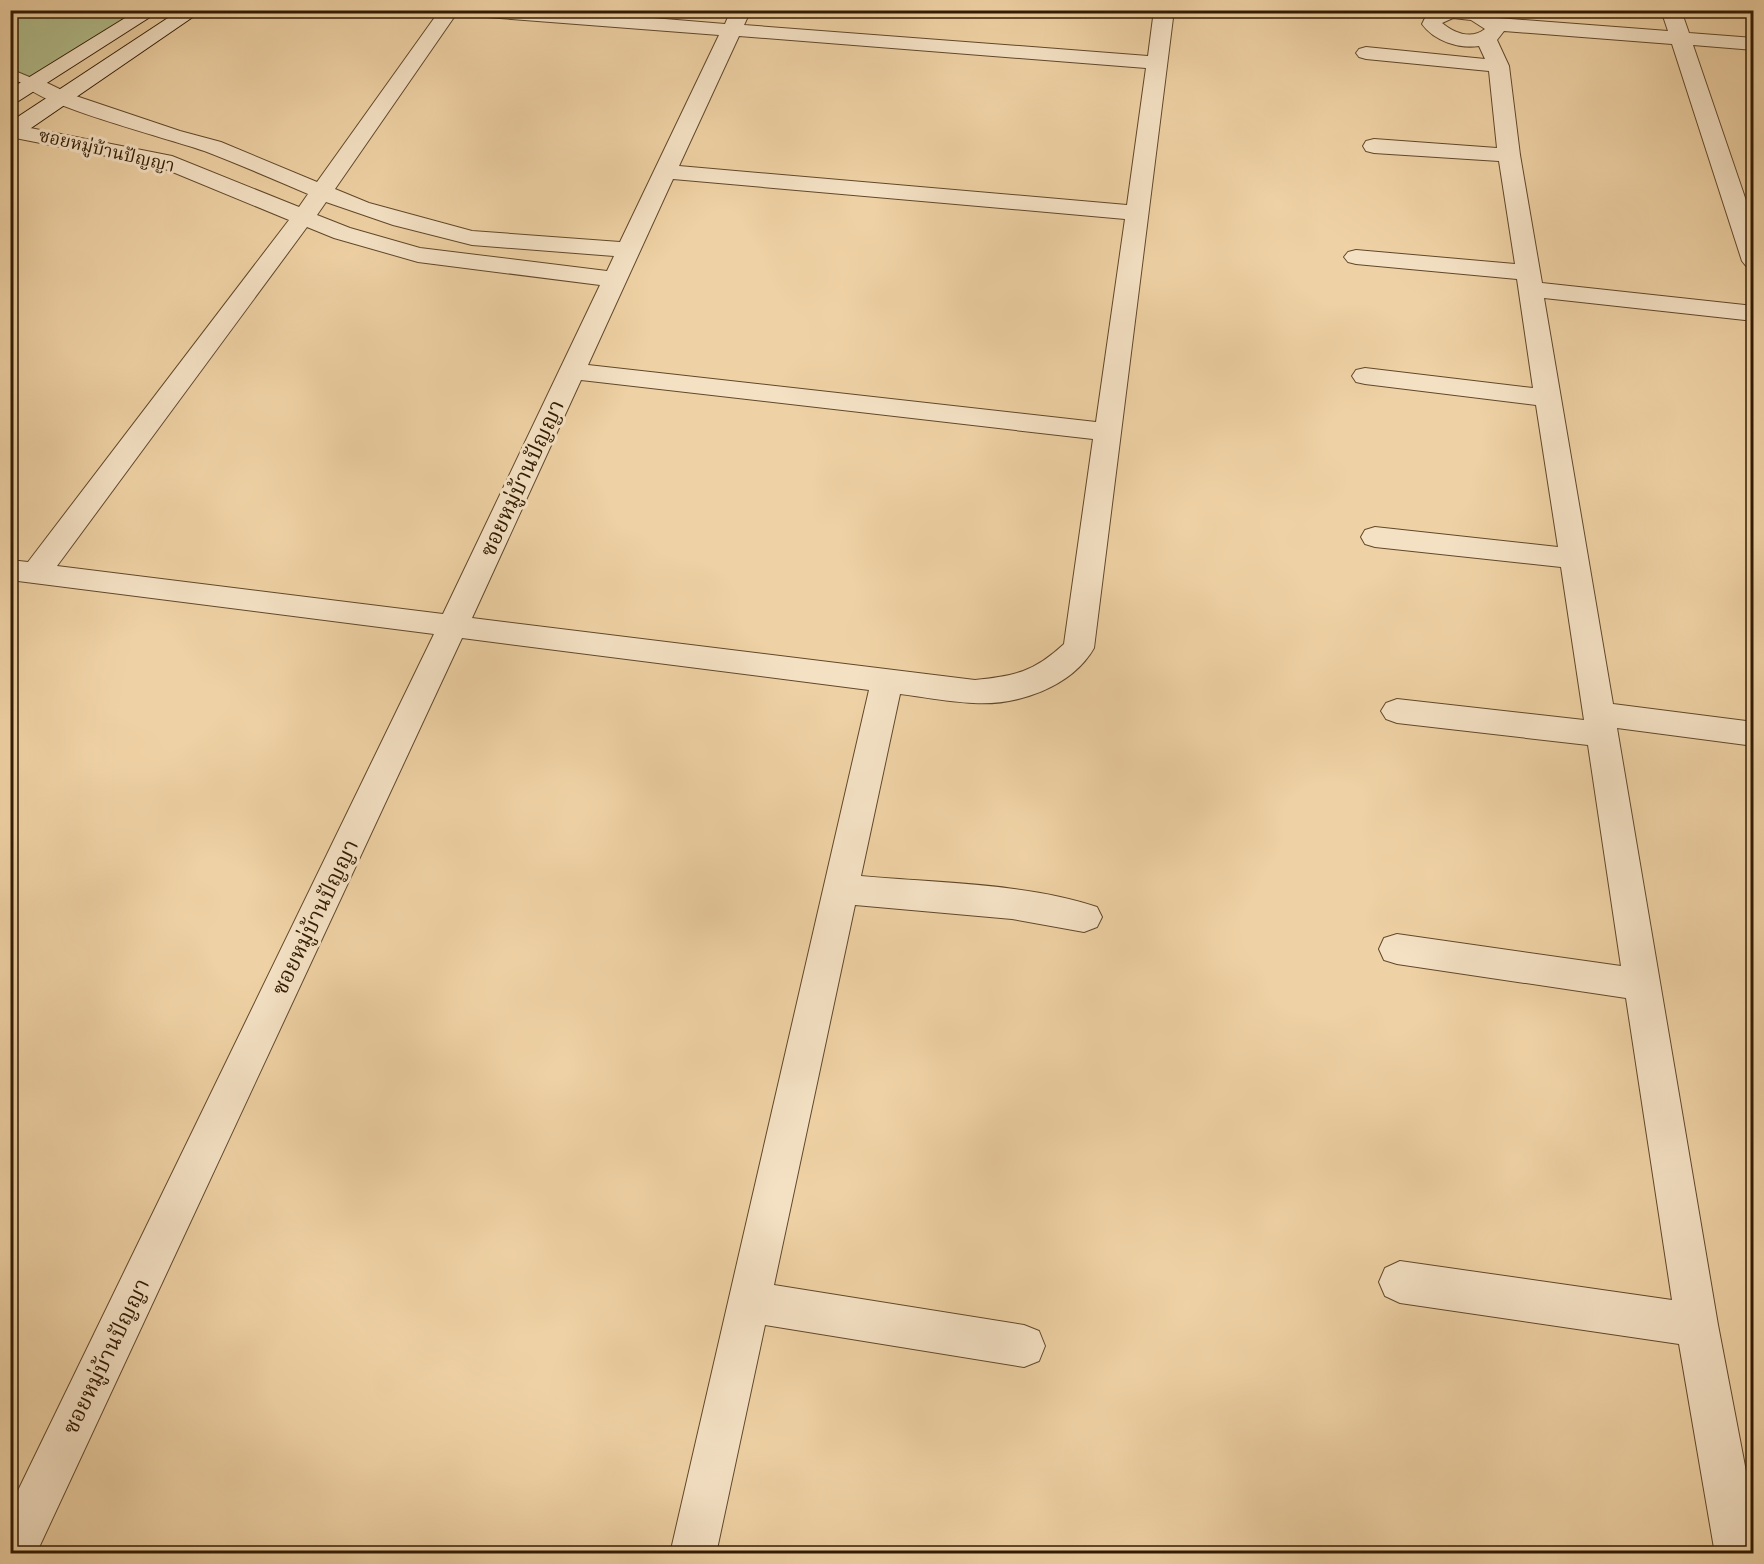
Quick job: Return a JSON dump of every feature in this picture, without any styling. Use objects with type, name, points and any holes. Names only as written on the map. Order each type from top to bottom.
[{"type":"street","points":[[10,98],[152,10]]},
{"type":"street","points":[[12,130],[194,10]]},
{"type":"street","points":[[23,572],[323,191],[450,10]]},
{"type":"street","points":[[474,10],[736,21],[1157,63]]},
{"type":"street","points":[[23,572],[887,682],[975,692],[1024,687],[1058,670],[1080,648],[1164,10]]},
{"type":"street","points":[[1671,10],[1754,261]]},
{"type":"street","points":[[1492,43],[1460,39],[1437,30],[1432,24],[1434,18],[1440,12],[1476,14],[1492,43],[1697,1325],[1743,1553]]},
{"type":"street","name":"ซอยหมู่บ้านปัญญา","points":[[12,1554],[452,627],[736,21]]},
{"type":"street","points":[[1366,54],[1492,43],[1681,40],[1754,44]]},
{"type":"street","name":"ซอยหมู่บ้านปัญญา","points":[[34,84],[63,98],[172,136],[213,147],[371,211],[472,238],[522,244],[628,250]]},
{"type":"street","name":"ซอยหมู่บ้านปัญญา","points":[[12,130],[164,161],[342,233],[418,255],[614,279]]},
{"type":"street","points":[[1374,146],[1509,155]]},
{"type":"street","points":[[664,172],[1138,213]]},
{"type":"street","points":[[1356,257],[1754,314]]},
{"type":"street","points":[[572,371],[1108,432]]},
{"type":"street","points":[[1365,376],[1549,398]]},
{"type":"street","points":[[1375,537],[1574,559]]},
{"type":"street","points":[[693,1554],[887,682]]},
{"type":"street","points":[[1397,711],[1754,734]]},
{"type":"street","points":[[841,889],[1012,904],[1084,917]]},
{"type":"street","points":[[1396,949],[1642,985]]},
{"type":"street","points":[[1400,1282],[1697,1325]]},
{"type":"street","points":[[749,1302],[1024,1346]]},
{"type":"lane","points":[[10,72],[34,84]]},
{"type":"green space","points":[[11,11],[141,11],[11,93]]}]
